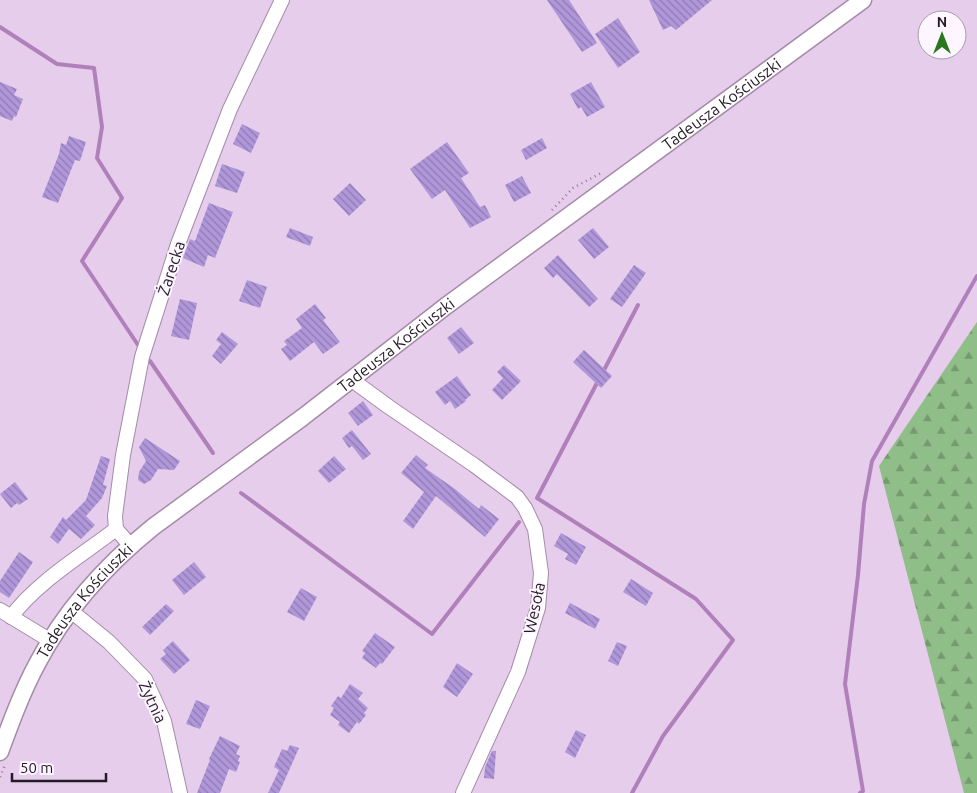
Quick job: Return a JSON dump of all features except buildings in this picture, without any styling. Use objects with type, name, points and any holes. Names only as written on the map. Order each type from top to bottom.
[{"type":"main road","name":"Tadeusza Kościuszki","points":[[3,756],[21,699],[37,663],[71,611],[102,574],[130,545],[352,380],[454,300],[863,0]]},
{"type":"street","name":"Żarecka","points":[[116,529],[123,454],[142,356],[172,262],[230,109],[282,0]]},
{"type":"street","name":"Wesoła","points":[[352,380],[516,497],[525,508],[535,529],[541,573],[538,608],[518,672],[463,793]]},
{"type":"street","points":[[51,641],[5,614],[20,605],[45,583],[116,529],[130,545]]},
{"type":"street","name":"Żytnia","points":[[71,611],[109,642],[145,679],[164,721],[180,793]]},
{"type":"path","points":[[0,777],[3,756]]},
{"type":"green space","points":[[977,322],[977,793],[964,793],[879,466]]},
{"type":"waterway","points":[[0,27],[57,64],[94,68],[102,127],[97,158],[122,198],[82,261],[138,345]]},
{"type":"waterway","points":[[860,793],[863,791],[845,684],[864,504],[872,461],[977,276]]},
{"type":"waterway","points":[[603,372],[638,305]]},
{"type":"waterway","points":[[150,361],[213,453]]},
{"type":"waterway","points":[[598,381],[537,498],[696,599],[733,640],[663,736],[632,793]]},
{"type":"waterway","points":[[241,493],[432,634],[519,522]]}]
